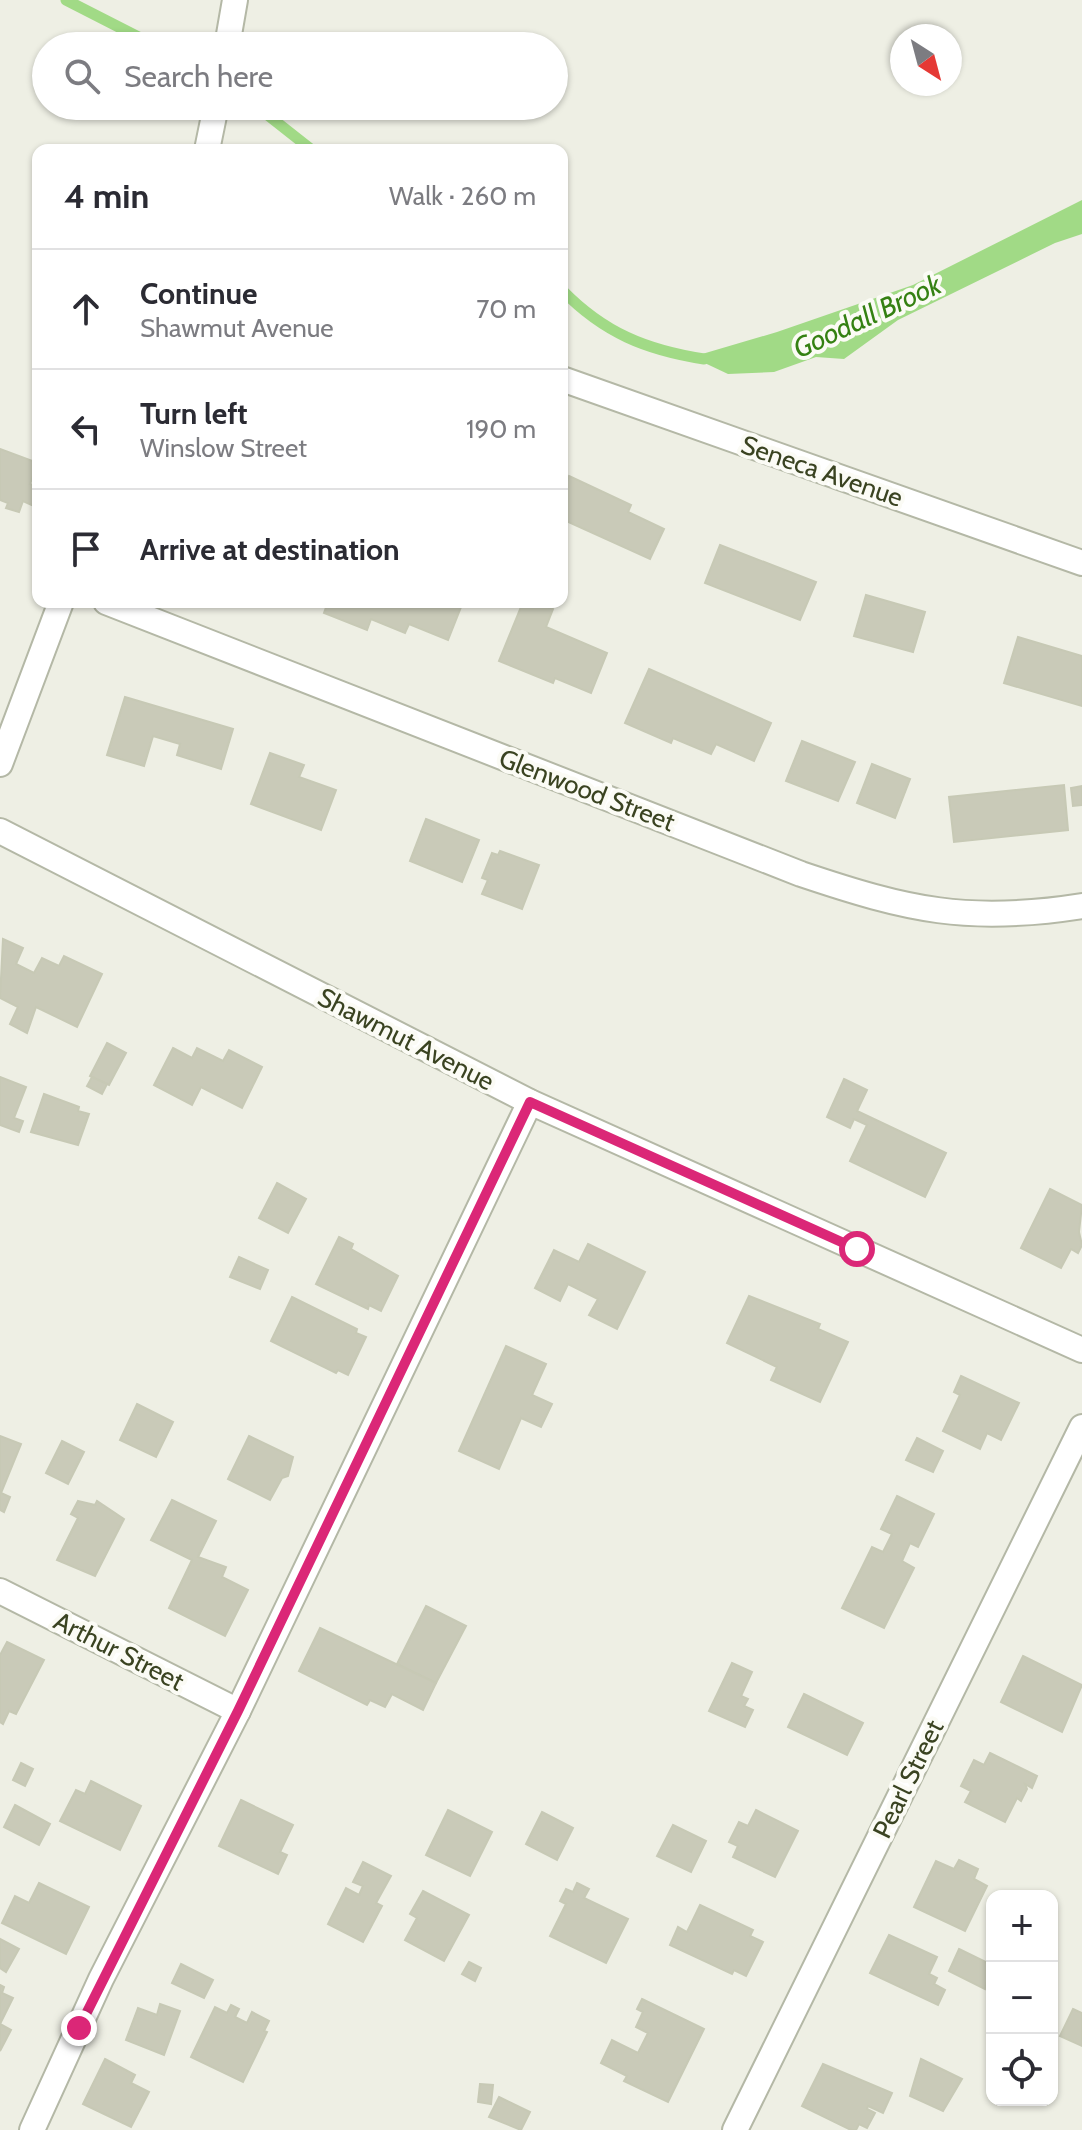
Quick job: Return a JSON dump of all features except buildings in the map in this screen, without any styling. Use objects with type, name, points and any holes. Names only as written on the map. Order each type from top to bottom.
[{"type":"street","points":[[229,32],[235,0]]},
{"type":"street","points":[[208,144],[213,120]]},
{"type":"street","name":"Seneca Avenue","points":[[568,381],[1082,563]]},
{"type":"street","points":[[2,750],[59,608]]},
{"type":"street","name":"Glenwood Street","points":[[121,608],[801,874],[885,902],[966,915],[1037,913],[1082,906]]},
{"type":"street","name":"Shawmut Avenue","points":[[0,831],[530,1102],[1082,1350]]},
{"type":"street","points":[[32,2130],[101,1979],[238,1711],[530,1102]]},
{"type":"street","name":"Pearl Street","points":[[735,2130],[1082,1427]]},
{"type":"street","name":"Arthur Street","points":[[0,1591],[238,1711]]},
{"type":"water","points":[[1082,200],[1082,234],[1055,243],[898,320],[844,359],[816,357],[774,372],[728,374],[692,357],[777,332],[913,285]]},
{"type":"waterway","name":"Goodall Brook","points":[[66,0],[129,32]]},
{"type":"waterway","name":"Goodall Brook","points":[[274,120],[304,144]]},
{"type":"waterway","name":"Goodall Brook","points":[[568,296],[594,318],[627,337],[645,345],[704,359]]},
{"type":"route","points":[[79,2028],[238,1711],[530,1102],[857,1249]]}]
